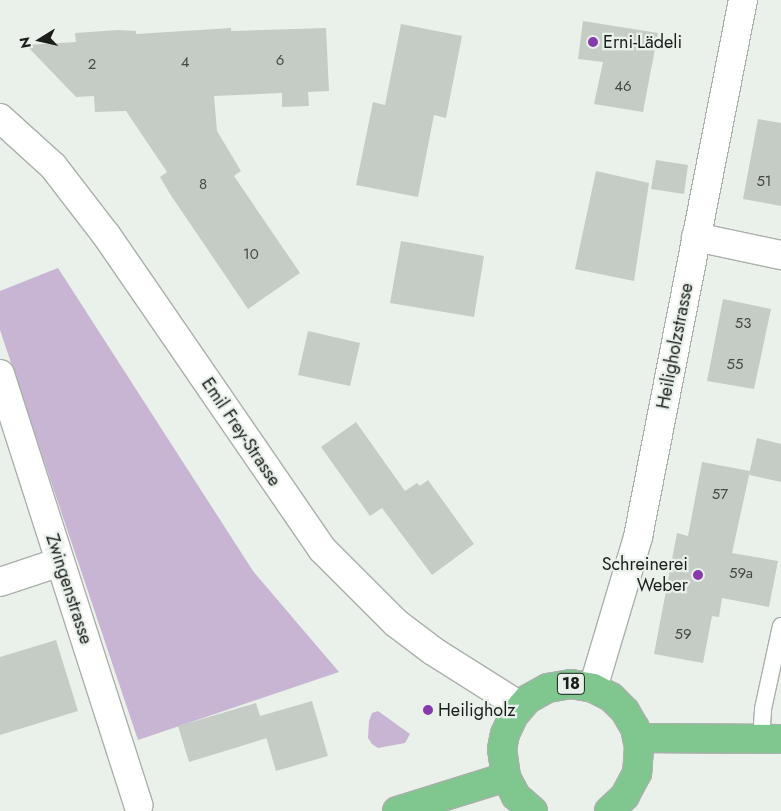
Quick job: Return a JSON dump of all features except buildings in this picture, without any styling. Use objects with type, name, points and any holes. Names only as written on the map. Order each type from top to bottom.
[{"type":"main road","name":"18","points":[[533,811],[516,796],[506,777],[503,741],[508,724],[520,706],[538,692],[554,686],[571,684],[593,688],[611,697],[625,711],[638,738],[640,755],[634,780],[625,796],[608,811]]},
{"type":"main road","points":[[638,738],[771,739]]},
{"type":"main road","points":[[397,811],[506,777]]},
{"type":"street","name":"Heiligholzstrasse","points":[[593,688],[638,537],[743,0]]},
{"type":"street","name":"Emil Frey-Strasse","points":[[0,118],[53,166],[107,236],[322,549],[396,623],[433,651],[520,706]]},
{"type":"street","points":[[696,237],[781,255]]},
{"type":"street","name":"Zwingenstrasse","points":[[0,374],[138,805]]},
{"type":"street","points":[[0,582],[60,562]]},
{"type":"lane","points":[[771,739],[763,709],[781,626]]},
{"type":"shaded area","points":[[58,268],[253,571],[339,672],[138,740],[0,330],[0,291]]},
{"type":"shaded area","points":[[378,711],[410,734],[405,743],[378,748],[372,744],[368,738],[369,721],[372,713]]},
{"type":"place","name":"Erni-Lädeli","points":[[593,42]]},
{"type":"place","name":"Schreinerei Weber","points":[[698,575]]},
{"type":"place","name":"Heiligholz","points":[[428,710]]}]
